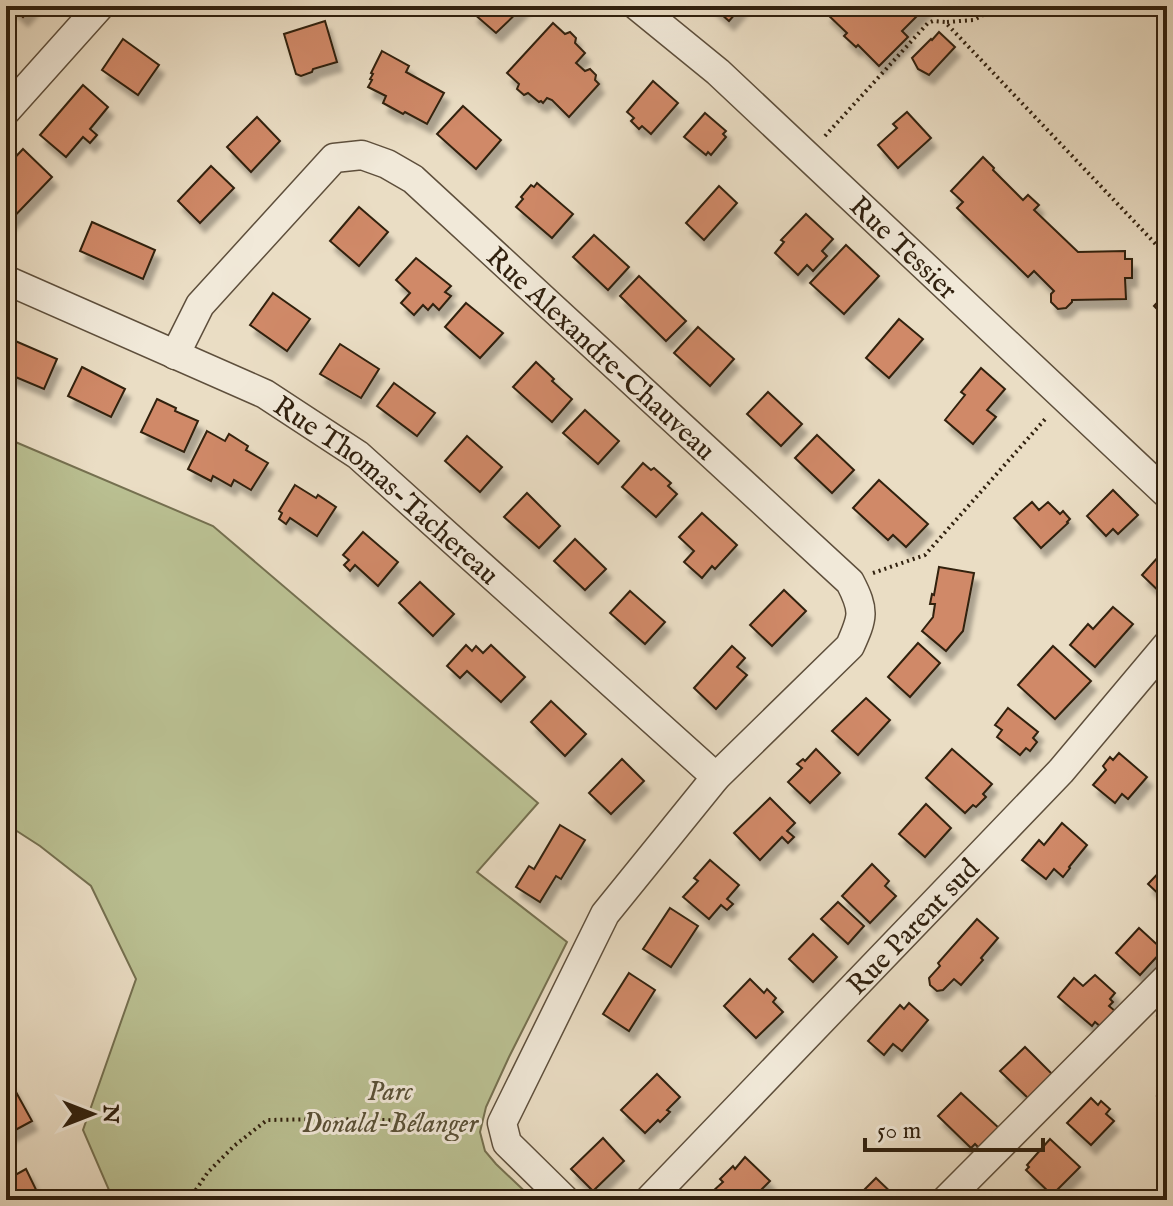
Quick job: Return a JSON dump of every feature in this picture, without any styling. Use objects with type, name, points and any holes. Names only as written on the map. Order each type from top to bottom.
[{"type":"street","points":[[6,111],[100,6]]},
{"type":"street","name":"Rue Tessier","points":[[637,6],[718,72],[1167,494]]},
{"type":"street","name":"Rue Alexandre-Chauveau","points":[[175,355],[200,305],[334,158],[362,155],[387,164],[413,179],[850,582]]},
{"type":"street","name":"Rue Thomas-Tachereau","points":[[6,280],[265,394],[358,455],[716,777]]},
{"type":"street","points":[[565,1200],[507,1143],[502,1123],[605,914],[716,777],[850,646],[861,619],[859,600],[850,582]]},
{"type":"street","name":"Rue Parent sud","points":[[649,1200],[1061,771],[1167,645]]},
{"type":"street","points":[[946,1200],[1167,978]]},
{"type":"path","points":[[806,155],[928,23],[974,20],[999,6]]},
{"type":"path","points":[[945,22],[1167,256]]},
{"type":"path","points":[[850,582],[925,555],[1064,397]]},
{"type":"path","points":[[189,1200],[208,1172],[267,1120],[462,1121]]},
{"type":"green space","name":"Parc Donald-Bélanger","points":[[6,438],[213,526],[538,803],[477,872],[567,942],[486,1107],[480,1132],[485,1151],[534,1200],[91,1200],[109,1190],[83,1130],[136,979],[91,886],[6,824]]},
{"type":"building","points":[[11,6],[33,6],[23,17]]},
{"type":"building","points":[[480,6],[524,6],[496,33],[473,13]]},
{"type":"building","points":[[712,6],[742,6],[729,21]]},
{"type":"building","points":[[834,6],[927,6],[902,31],[908,37],[879,66],[844,36],[847,33],[826,13]]},
{"type":"building","points":[[325,21],[337,62],[301,76],[296,74],[284,34]]},
{"type":"building","points":[[553,23],[565,34],[570,32],[576,38],[575,43],[585,53],[576,63],[585,71],[590,69],[599,84],[569,117],[552,100],[547,98],[543,103],[528,93],[524,95],[517,89],[519,84],[507,73]]},
{"type":"building","points":[[939,32],[955,47],[929,75],[918,69],[912,58]]},
{"type":"building","points":[[123,39],[159,65],[138,95],[102,70]]},
{"type":"building","points":[[382,51],[409,66],[406,72],[444,93],[427,124],[383,103],[386,96],[368,87]]},
{"type":"building","points":[[653,81],[678,103],[651,134],[642,126],[639,129],[627,112]]},
{"type":"building","points":[[83,85],[108,107],[90,129],[97,135],[90,143],[83,137],[66,157],[40,135]]},
{"type":"building","points":[[463,106],[501,140],[476,169],[437,134]]},
{"type":"building","points":[[907,112],[931,138],[898,168],[878,145],[897,128],[893,124]]},
{"type":"building","points":[[705,113],[726,131],[723,134],[726,137],[711,155],[708,152],[706,155],[684,137]]},
{"type":"building","points":[[257,117],[280,141],[251,172],[227,147]]},
{"type":"building","points":[[23,149],[52,177],[6,225],[6,167]]},
{"type":"building","points":[[983,157],[1023,200],[1028,195],[1039,205],[1034,210],[1078,252],[1125,251],[1125,259],[1132,259],[1132,278],[1125,278],[1126,299],[1072,300],[1066,308],[1058,309],[1051,302],[1054,291],[1034,271],[1028,277],[957,208],[963,202],[951,191]]},
{"type":"building","points":[[211,166],[234,188],[200,223],[178,201]]},
{"type":"building","points":[[537,183],[573,214],[552,238],[516,207],[531,185],[534,187]]},
{"type":"building","points":[[719,186],[737,203],[704,240],[686,223]]},
{"type":"building","points":[[359,207],[388,232],[359,266],[330,241]]},
{"type":"building","points":[[806,214],[833,239],[822,251],[827,256],[813,271],[807,265],[798,275],[775,253],[784,242],[781,240]]},
{"type":"building","points":[[92,222],[155,250],[143,279],[80,251]]},
{"type":"building","points":[[594,235],[629,267],[608,290],[573,257]]},
{"type":"building","points":[[846,245],[879,276],[844,314],[810,283]]},
{"type":"building","points":[[416,258],[451,286],[445,292],[451,296],[439,310],[433,304],[428,310],[423,305],[414,315],[401,303],[410,293],[396,280]]},
{"type":"building","points":[[639,276],[686,321],[666,341],[620,296]]},
{"type":"building","points":[[1167,292],[1167,319],[1154,306]]},
{"type":"building","points":[[273,293],[310,319],[287,351],[250,325]]},
{"type":"building","points":[[466,303],[503,333],[480,358],[445,327]]},
{"type":"building","points":[[899,319],[923,339],[889,378],[866,358]]},
{"type":"building","points":[[698,327],[734,359],[710,386],[674,353]]},
{"type":"building","points":[[13,340],[57,359],[44,389],[6,373],[6,357]]},
{"type":"building","points":[[340,344],[379,369],[361,398],[320,374]]},
{"type":"building","points":[[536,362],[572,399],[552,422],[513,387]]},
{"type":"building","points":[[82,367],[125,389],[111,417],[68,396]]},
{"type":"building","points":[[981,368],[1005,389],[987,410],[996,417],[973,444],[945,420],[965,395],[961,392]]},
{"type":"building","points":[[394,383],[435,413],[417,436],[377,406]]},
{"type":"building","points":[[768,392],[802,424],[781,446],[747,414]]},
{"type":"building","points":[[157,399],[198,421],[184,452],[141,432]]},
{"type":"building","points":[[585,410],[619,441],[598,464],[563,433]]},
{"type":"building","points":[[207,431],[225,441],[229,434],[248,446],[246,450],[268,463],[251,490],[234,480],[231,486],[213,476],[211,481],[188,469]]},
{"type":"building","points":[[817,435],[854,470],[832,493],[795,458]]},
{"type":"building","points":[[467,436],[502,467],[480,492],[445,461]]},
{"type":"building","points":[[643,463],[671,483],[668,486],[677,494],[656,517],[622,487]]},
{"type":"building","points":[[879,480],[928,524],[906,547],[893,535],[888,540],[853,508]]},
{"type":"building","points":[[295,485],[336,507],[317,536],[290,518],[286,524],[279,519],[282,513],[279,511]]},
{"type":"building","points":[[1113,490],[1138,515],[1118,534],[1113,529],[1106,536],[1087,516]]},
{"type":"building","points":[[527,493],[560,526],[539,548],[504,517]]},
{"type":"building","points":[[1032,502],[1039,510],[1048,502],[1070,519],[1041,548],[1014,518]]},
{"type":"building","points":[[702,513],[737,545],[702,578],[684,562],[694,551],[679,537]]},
{"type":"building","points":[[363,532],[398,562],[378,586],[355,565],[350,571],[344,565],[349,560],[343,555]]},
{"type":"building","points":[[575,539],[606,569],[585,590],[554,561]]},
{"type":"building","points":[[1167,547],[1167,597],[1166,598],[1142,575]]},
{"type":"building","points":[[939,567],[974,573],[963,631],[946,651],[922,631],[933,617],[935,604],[930,604]]},
{"type":"building","points":[[420,582],[454,614],[433,636],[399,603]]},
{"type":"building","points":[[784,590],[806,611],[772,646],[750,625]]},
{"type":"building","points":[[630,591],[665,622],[645,644],[610,613]]},
{"type":"building","points":[[1113,607],[1133,624],[1095,667],[1070,645],[1088,624],[1093,629]]},
{"type":"building","points":[[918,643],[940,663],[910,697],[888,677]]},
{"type":"building","points":[[466,645],[472,651],[476,646],[483,653],[491,645],[525,677],[501,702],[467,671],[460,678],[447,666]]},
{"type":"building","points":[[732,646],[745,658],[737,667],[747,675],[716,709],[694,688]]},
{"type":"building","points":[[1053,646],[1091,681],[1055,719],[1018,685]]},
{"type":"building","points":[[866,698],[890,720],[858,755],[832,731]]},
{"type":"building","points":[[551,701],[586,734],[565,756],[531,722]]},
{"type":"building","points":[[1008,708],[1038,732],[1033,738],[1037,742],[1030,751],[1026,748],[1020,755],[997,737],[1002,730],[995,725]]},
{"type":"building","points":[[816,749],[840,773],[810,803],[788,782],[802,768],[797,764],[803,759],[805,761]]},
{"type":"building","points":[[952,749],[992,784],[983,794],[986,797],[965,813],[926,778]]},
{"type":"building","points":[[1119,753],[1147,777],[1128,799],[1122,794],[1115,803],[1093,785],[1106,770],[1103,766],[1110,757],[1113,760]]},
{"type":"building","points":[[622,759],[644,781],[611,814],[589,793]]},
{"type":"building","points":[[770,798],[795,823],[787,831],[794,837],[788,843],[782,837],[760,860],[734,833]]},
{"type":"building","points":[[926,804],[951,828],[925,857],[899,834]]},
{"type":"building","points":[[1062,823],[1087,845],[1063,877],[1054,869],[1046,879],[1022,860],[1039,840],[1044,845]]},
{"type":"building","points":[[560,825],[585,840],[561,879],[556,876],[540,902],[516,887],[529,866],[534,869]]},
{"type":"building","points":[[710,860],[739,885],[727,899],[733,904],[727,910],[721,905],[709,919],[683,897],[698,881],[694,878]]},
{"type":"building","points":[[872,864],[889,881],[885,886],[896,896],[870,923],[842,896]]},
{"type":"building","points":[[1167,864],[1167,902],[1148,884]]},
{"type":"building","points":[[838,902],[864,926],[848,944],[821,919]]},
{"type":"building","points":[[670,908],[698,926],[671,967],[643,949]]},
{"type":"building","points":[[977,919],[998,938],[961,985],[954,979],[943,990],[937,991],[930,985],[929,978],[940,966],[938,963]]},
{"type":"building","points":[[1139,928],[1163,950],[1140,975],[1116,953]]},
{"type":"building","points":[[813,934],[837,957],[813,982],[789,959]]},
{"type":"building","points":[[629,973],[655,990],[629,1031],[603,1014]]},
{"type":"building","points":[[1095,975],[1115,993],[1109,1006],[1115,1011],[1101,1027],[1095,1022],[1092,1026],[1058,997],[1074,978],[1083,986]]},
{"type":"building","points":[[750,979],[764,993],[767,989],[776,998],[773,1002],[783,1012],[756,1038],[724,1006]]},
{"type":"building","points":[[909,1003],[928,1020],[902,1051],[893,1044],[884,1055],[868,1041],[900,1005],[904,1009]]},
{"type":"building","points":[[1167,1004],[1167,1026],[1157,1016]]},
{"type":"building","points":[[1025,1047],[1052,1074],[1028,1098],[1000,1071]]},
{"type":"building","points":[[657,1074],[680,1097],[667,1110],[670,1112],[645,1133],[621,1110]]},
{"type":"building","points":[[11,1083],[32,1121],[6,1135],[6,1086]]},
{"type":"building","points":[[1167,1086],[1167,1106],[1157,1096]]},
{"type":"building","points":[[961,1093],[1000,1129],[980,1149],[975,1144],[971,1148],[938,1116]]},
{"type":"building","points":[[1091,1098],[1098,1105],[1101,1101],[1110,1109],[1106,1114],[1114,1121],[1091,1145],[1067,1123]]},
{"type":"building","points":[[603,1138],[624,1161],[593,1191],[571,1169]]},
{"type":"building","points":[[1050,1139],[1080,1167],[1052,1195],[1026,1170]]},
{"type":"building","points":[[745,1157],[770,1181],[751,1200],[722,1200],[713,1191],[723,1182],[720,1179],[733,1166],[735,1169]]},
{"type":"building","points":[[26,1169],[41,1200],[6,1200],[6,1180]]},
{"type":"building","points":[[876,1178],[899,1200],[854,1200]]}]
